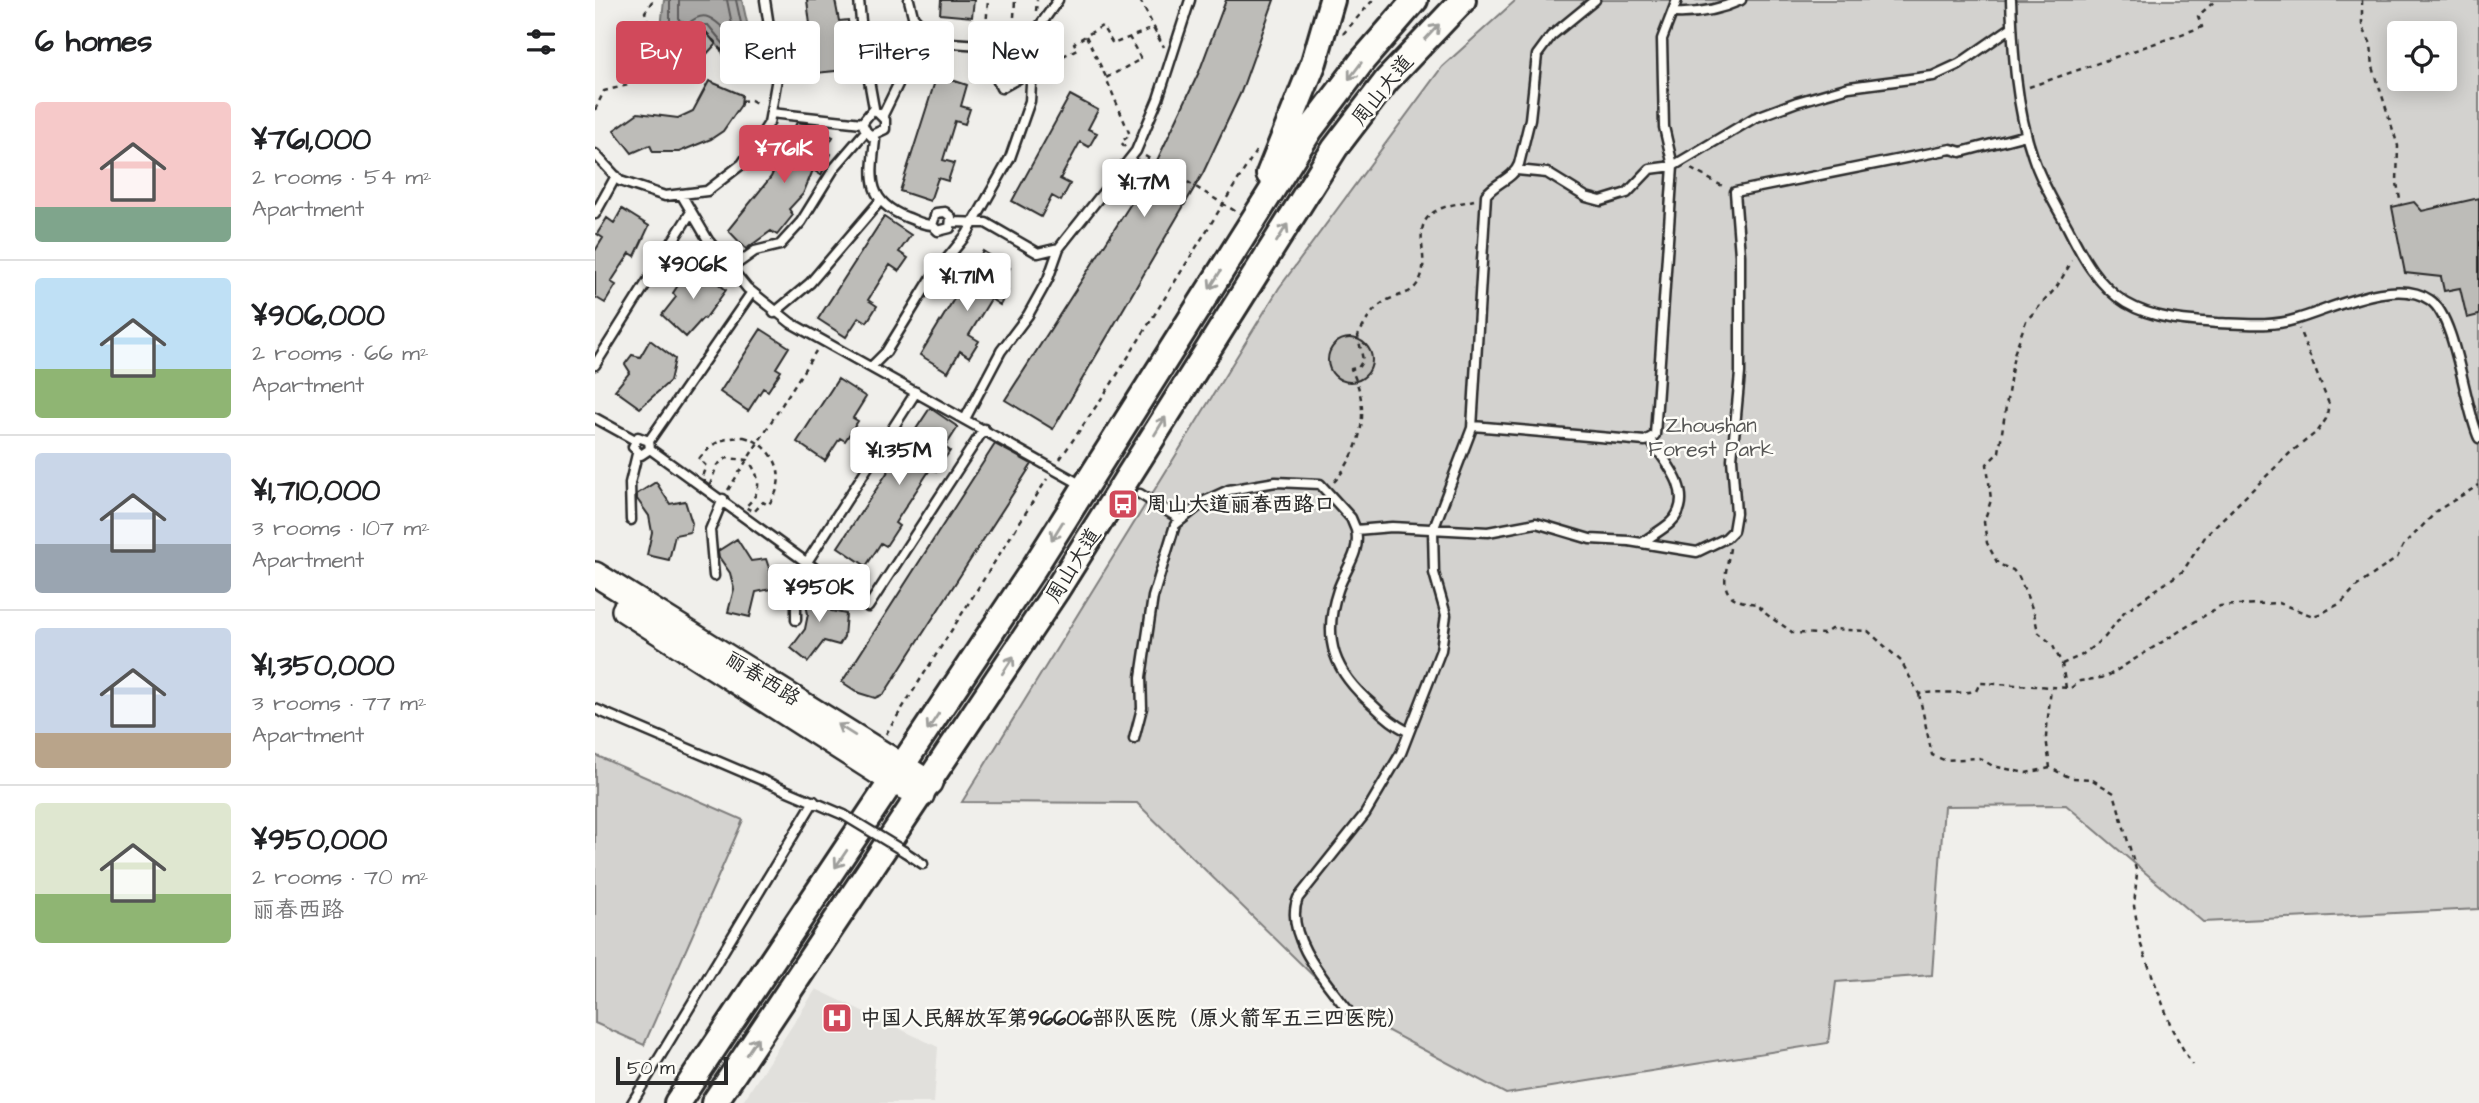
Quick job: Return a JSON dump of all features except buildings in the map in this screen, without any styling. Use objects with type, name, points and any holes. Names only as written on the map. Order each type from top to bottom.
[{"type":"main road","points":[[1248,225],[1314,62],[1332,0]]},
{"type":"main road","name":"周山大道","points":[[677,1103],[899,774],[1086,486],[1310,130],[1363,60],[1415,0]]},
{"type":"main road","name":"周山大道","points":[[714,1103],[1063,580],[1335,148],[1387,80],[1463,0]]},
{"type":"main road","name":"丽春西路","points":[[595,574],[876,749],[899,774]]},
{"type":"main road","name":"丽春西路","points":[[595,592],[926,789]]},
{"type":"lane","points":[[595,154],[620,181],[665,197],[707,191],[742,164],[769,123],[778,78],[765,0]]},
{"type":"lane","points":[[731,268],[755,251],[780,245],[801,222],[835,167],[871,133],[886,125],[877,112],[864,53],[859,0]]},
{"type":"lane","points":[[909,0],[913,16],[918,21]]},
{"type":"lane","points":[[1043,21],[1058,0]]},
{"type":"lane","points":[[965,419],[1001,351],[1048,279],[1059,248],[1134,153],[1171,60],[1190,0]]},
{"type":"lane","points":[[1517,170],[1530,119],[1535,66],[1542,45],[1595,0]]},
{"type":"lane","points":[[1472,426],[1645,441],[1654,435],[1673,166],[1664,127],[1662,39],[1675,13],[1678,0]]},
{"type":"lane","points":[[1675,13],[1714,10],[1741,0]]},
{"type":"lane","points":[[2011,0],[2019,90],[2033,160],[2082,255],[2103,285],[2125,302],[2150,313],[2269,325],[2384,293],[2414,293],[2432,301],[2448,331],[2479,438]]},
{"type":"lane","points":[[1347,1009],[1327,984],[1297,934],[1292,923],[1293,910],[1298,898],[1365,814],[1401,753],[1407,731],[1435,670],[1445,631],[1446,615],[1434,573],[1433,530],[1472,426],[1486,195],[1493,186],[1517,170],[1547,173],[1586,197],[1601,201],[1617,199],[1627,193],[1650,169],[1673,166],[1754,118],[1849,87],[1933,76],[1959,64],[2012,27]]},
{"type":"lane","points":[[895,84],[877,112],[871,133],[871,175],[880,201],[897,213],[932,225],[943,232],[952,222],[973,221],[997,228],[1038,253],[1059,248]]},
{"type":"lane","points":[[871,368],[886,352],[932,276],[955,252],[973,221],[1020,136],[1030,101],[1031,84]]},
{"type":"lane","points":[[771,113],[871,133]]},
{"type":"lane","points":[[1356,530],[1392,527],[1505,531],[1536,523],[1590,539],[1642,543],[1697,552],[1718,544],[1733,531],[1736,513],[1732,459],[1741,318],[1735,192],[1951,149],[1961,152],[2026,135]]},
{"type":"lane","points":[[595,214],[615,176]]},
{"type":"lane","points":[[681,194],[708,240],[752,292],[775,312],[1086,486]]},
{"type":"lane","points":[[775,312],[810,283],[880,201]]},
{"type":"lane","points":[[932,225],[932,217],[942,211],[950,215],[952,222]]},
{"type":"lane","points":[[595,365],[691,212]]},
{"type":"lane","points":[[752,292],[650,445],[644,455],[637,454],[632,447],[635,440],[643,437],[650,445],[868,607],[984,429]]},
{"type":"lane","points":[[796,620],[796,591],[807,562],[916,392]]},
{"type":"lane","points":[[595,418],[635,440]]},
{"type":"lane","points":[[1642,543],[1670,522],[1679,511],[1681,491],[1670,466],[1649,439]]},
{"type":"lane","points":[[631,520],[629,483],[637,454]]},
{"type":"lane","points":[[1134,738],[1142,708],[1141,677],[1153,597],[1175,524],[1205,501],[1257,484],[1302,482],[1320,484],[1351,518],[1359,542],[1337,591],[1333,611],[1333,654],[1347,681],[1381,713],[1407,731]]},
{"type":"lane","points":[[1140,494],[1180,519]]},
{"type":"lane","points":[[714,576],[710,530],[723,499]]},
{"type":"lane","points":[[595,709],[844,815],[923,864]]},
{"type":"lane","points":[[632,1103],[814,801]]},
{"type":"path","points":[[648,21],[645,12],[653,0]]},
{"type":"path","points":[[986,21],[988,0]]},
{"type":"path","points":[[1014,21],[1015,0]]},
{"type":"path","points":[[1140,0],[1171,60]]},
{"type":"path","points":[[1342,35],[1374,0]]},
{"type":"path","points":[[2019,90],[2202,27],[2197,16],[2216,0]]},
{"type":"path","points":[[2362,0],[2362,26],[2371,44],[2373,67],[2397,146],[2397,183],[2401,205]]},
{"type":"path","points":[[1064,55],[1077,49],[1074,43],[1102,26],[1112,44],[1153,28],[1171,60]]},
{"type":"path","points":[[706,32],[720,48]]},
{"type":"path","points":[[1086,36],[1130,135],[1121,142],[1134,153],[1224,204],[1248,225]]},
{"type":"path","points":[[1106,78],[1140,58],[1129,37]]},
{"type":"path","points":[[595,110],[604,91],[630,84]]},
{"type":"path","points":[[741,101],[757,103]]},
{"type":"path","points":[[876,749],[1053,468],[1112,383],[1256,150]]},
{"type":"path","points":[[1673,166],[1684,165],[1735,192]]},
{"type":"path","points":[[1324,489],[1336,481],[1348,463],[1362,427],[1362,392],[1351,369],[1358,368],[1363,360],[1357,339],[1365,323],[1384,302],[1413,289],[1422,275],[1426,259],[1420,228],[1426,217],[1441,208],[1486,195]]},
{"type":"path","points":[[2066,688],[2061,664],[2052,644],[2038,632],[2019,577],[2013,570],[1999,564],[1987,543],[1984,522],[1991,500],[1987,464],[1999,452],[2014,355],[2026,321],[2056,288],[2067,265],[2082,255]]},
{"type":"path","points":[[2061,664],[2082,655],[2105,637],[2125,612],[2183,571],[2207,534],[2290,453],[2318,431],[2326,419],[2329,404],[2302,338],[2298,319]]},
{"type":"path","points":[[723,499],[823,341]]},
{"type":"path","points":[[731,438],[758,442],[772,457],[781,480],[771,502],[768,505],[763,502],[754,512],[745,507],[757,495],[759,483],[756,471],[748,460],[727,458],[717,465],[710,485],[701,479],[706,466],[699,459],[712,444],[731,438]]},
{"type":"path","points":[[1919,694],[1934,690],[1976,691],[1980,683],[2066,688],[2089,678],[2106,677],[2228,603],[2279,603],[2313,616],[2322,613],[2341,603],[2357,586],[2397,558],[2403,546],[2438,510],[2479,485]]},
{"type":"path","points":[[1733,531],[1724,587],[1726,594],[1736,601],[1757,604],[1767,618],[1781,622],[1793,634],[1824,634],[1831,629],[1868,631],[1901,661],[1919,694],[1932,755],[1944,760],[1979,758],[1993,766],[2027,773],[2050,768],[2071,778],[2091,779],[2113,793],[2137,873],[2134,906],[2141,945],[2172,1029],[2192,1065]]},
{"type":"path","points":[[2050,768],[2046,737],[2051,688]]},
{"type":"shaded area","name":"中国人民解放军第96606部队医院（原火箭军五三四医院）","points":[[816,989],[938,1047],[934,1103],[742,1103]]},
{"type":"green space","name":"Zhoushan Forest Park","points":[[1516,0],[2479,0],[2479,909],[2203,922],[2066,805],[1944,806],[1932,975],[1836,982],[1828,1043],[1506,1094],[1347,1009],[1137,803],[962,802],[1279,288],[1442,67]]},
{"type":"green space","points":[[595,755],[743,820],[644,1045],[595,1023]]},
{"type":"water","points":[[664,0],[742,0],[747,21],[720,21],[720,48],[706,32],[706,21],[662,21]]},
{"type":"place","name":"周山大道丽春西路口","points":[[1123,504]]},
{"type":"place","name":"中国人民解放军第96606部队医院（原火箭军五三四医院）","points":[[837,1018]]}]
